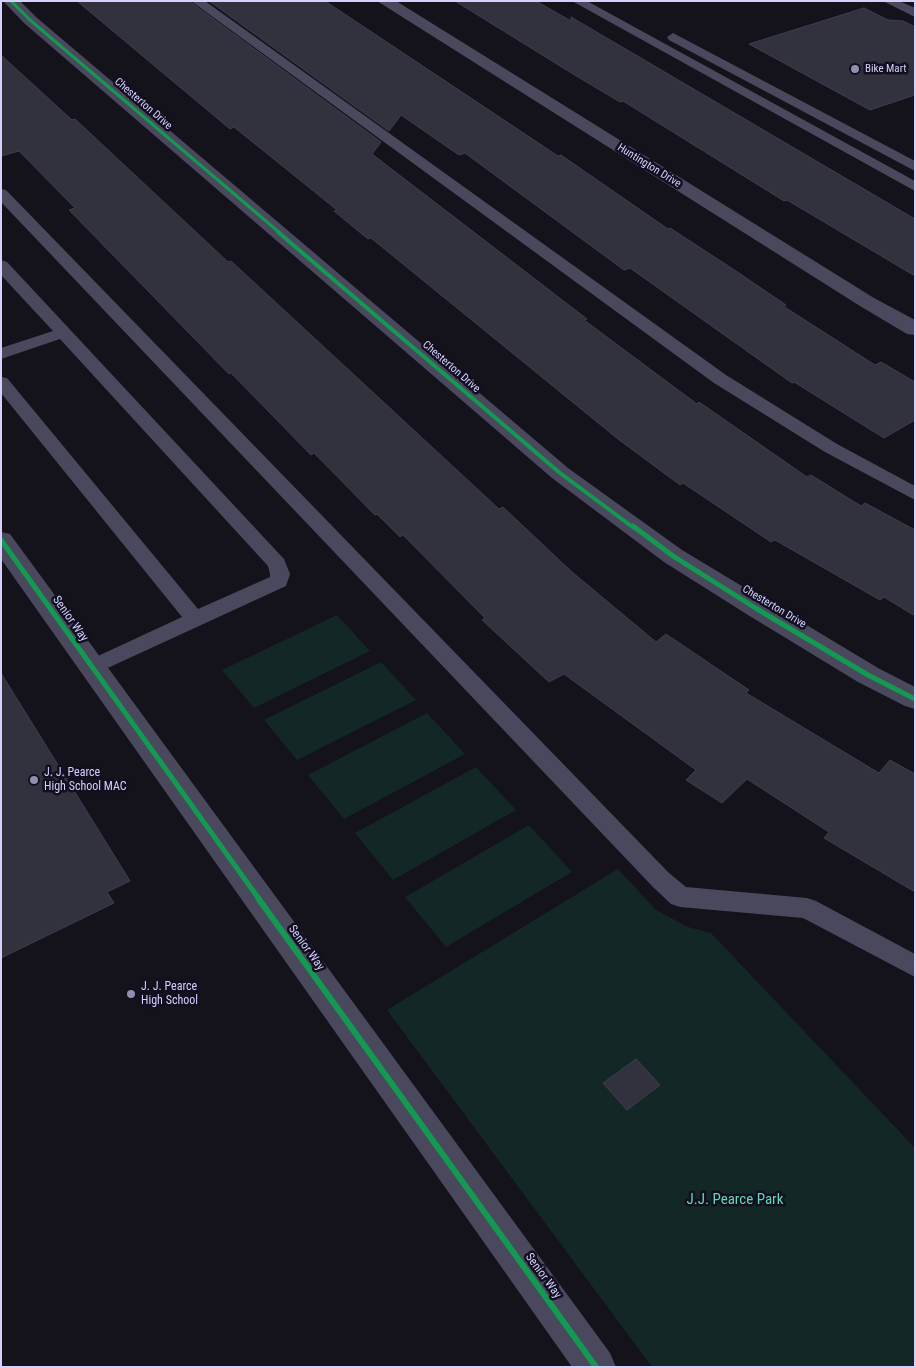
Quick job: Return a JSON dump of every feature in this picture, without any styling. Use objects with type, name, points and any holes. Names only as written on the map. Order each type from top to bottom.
[{"type":"street","name":"Chesterton Drive","points":[[11,1],[30,20],[560,473],[673,556],[842,660],[915,699]]},
{"type":"street","name":"Huntington Drive","points":[[384,1],[867,302],[915,329]]},
{"type":"street","name":"Senior Way","points":[[1,540],[596,1367]]},
{"type":"lane","points":[[197,1],[720,379],[831,448],[915,494]]},
{"type":"lane","points":[[578,1],[915,187]]},
{"type":"lane","points":[[889,1],[915,13]]},
{"type":"lane","points":[[660,30],[915,167]]},
{"type":"lane","points":[[1,193],[680,897],[806,908],[915,966]]},
{"type":"lane","points":[[1,265],[276,564],[280,574],[280,582],[92,667]]},
{"type":"lane","points":[[1,354],[63,333]]},
{"type":"lane","points":[[1,382],[195,619]]},
{"type":"green space","points":[[337,615],[370,651],[254,708],[222,670]]},
{"type":"green space","points":[[381,662],[416,700],[297,760],[264,720]]},
{"type":"green space","points":[[427,713],[465,754],[344,819],[308,775]]},
{"type":"green space","points":[[476,767],[516,810],[393,880],[355,833]]},
{"type":"green space","points":[[529,825],[572,872],[446,947],[405,897]]},
{"type":"green space","name":"J.J. Pearce Park","points":[[618,869],[656,910],[688,927],[711,933],[915,1148],[915,1367],[652,1367],[387,1010]]},
{"type":"building","points":[[77,1],[189,1],[381,142],[372,154],[587,319],[584,320],[697,404],[699,402],[807,477],[811,475],[861,506],[865,503],[915,530],[915,616],[884,597],[880,600],[775,540],[771,542],[683,483],[680,485],[618,439],[371,238],[368,239],[334,211],[337,210],[234,127],[230,129]]},
{"type":"building","points":[[209,1],[325,1],[558,156],[561,155],[668,229],[670,228],[786,305],[783,306],[875,365],[881,362],[915,382],[915,420],[884,438],[794,382],[792,383],[630,268],[624,270],[465,153],[459,155],[401,115],[389,131]]},
{"type":"building","points":[[455,1],[536,1],[571,21],[571,17],[915,219],[915,276],[787,200],[784,201],[623,101],[620,102]]},
{"type":"building","name":"Bike Mart","points":[[864,8],[888,20],[903,21],[915,27],[915,95],[870,110],[749,44]]},
{"type":"building","points":[[1,55],[72,120],[75,119],[228,262],[231,261],[499,509],[503,507],[572,572],[656,642],[666,634],[749,690],[746,693],[879,773],[890,760],[915,774],[915,892],[824,838],[829,832],[747,779],[722,803],[686,780],[696,770],[564,674],[549,682],[482,620],[485,618],[403,535],[400,537],[377,514],[375,515],[314,453],[311,455],[231,373],[229,374],[69,210],[75,208],[19,151],[1,156]]},
{"type":"building","name":"J. J. Pearce High School MAC","points":[[1,673],[130,881],[107,892],[114,903],[1,958]]},
{"type":"building","points":[[636,1059],[660,1085],[627,1110],[603,1083]]},
{"type":"cycle path","points":[[11,1],[30,20],[560,473],[673,556],[868,675],[915,699]]},
{"type":"cycle path","points":[[1,540],[596,1367]]},
{"type":"place","name":"Bike Mart","points":[[855,69]]},
{"type":"place","name":"J. J. Pearce High School MAC","points":[[34,780]]},
{"type":"place","name":"J. J. Pearce High School","points":[[131,994]]}]
